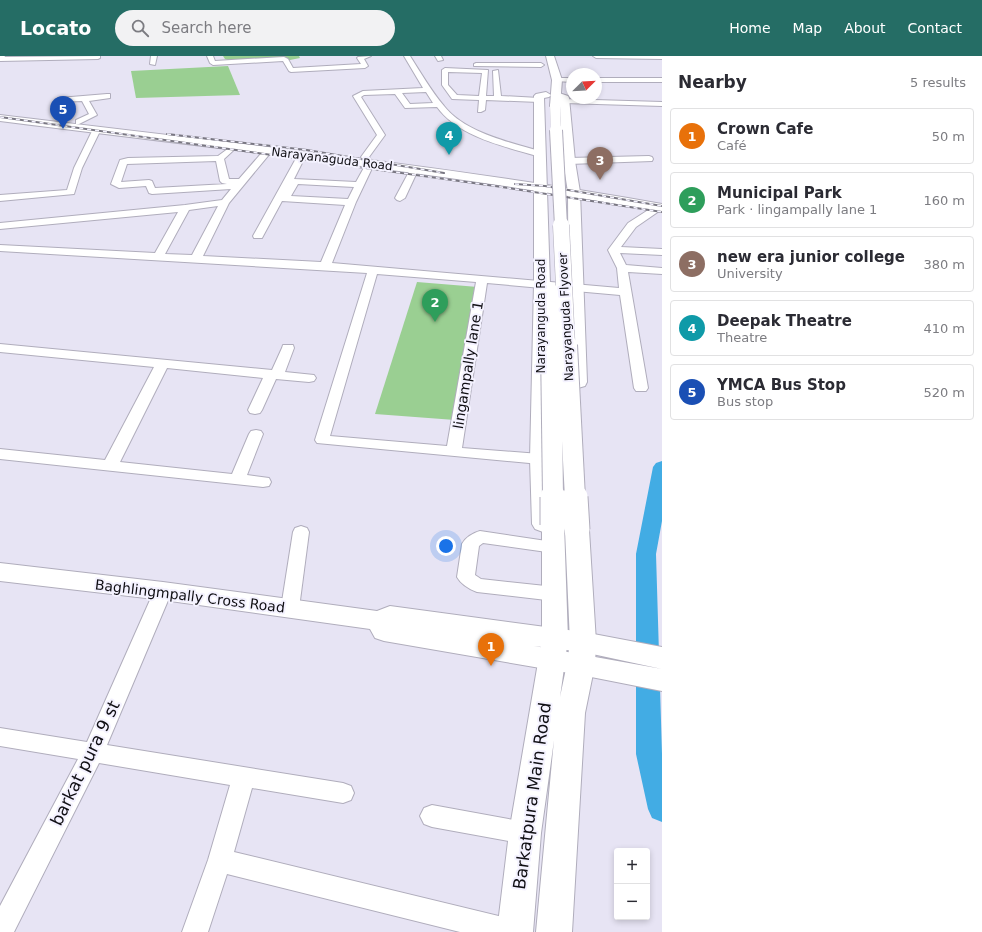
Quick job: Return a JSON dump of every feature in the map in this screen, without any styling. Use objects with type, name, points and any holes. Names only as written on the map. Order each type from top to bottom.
[{"type":"main road","points":[[536,56],[541,65],[544,80],[569,161],[573,189],[580,459],[585,529],[578,534]]},
{"type":"main road","points":[[550,56],[558,80],[551,100]]},
{"type":"main road","name":"Narayanguda Road","points":[[551,100],[540,154],[539,184],[542,284],[540,460],[544,530],[553,536]]},
{"type":"main road","name":"Narayanguda Flyover","points":[[551,100],[578,534],[581,653]]},
{"type":"main road","name":"Narayanguda Flyover","points":[[551,100],[550,191],[553,536],[555,594],[581,653]]},
{"type":"main road","name":"Narayanaguda Road","points":[[0,112],[79,122],[233,147],[302,155],[368,160],[414,170],[539,184]]},
{"type":"main road","name":"Narayanaguda Road","points":[[0,118],[97,129],[124,130],[368,160],[573,189],[661,206]]},
{"type":"main road","name":"Baghlingmpally Cross Road","points":[[0,572],[290,608],[380,621],[384,631],[581,653]]},
{"type":"main road","points":[[581,653],[662,658]]},
{"type":"main road","points":[[581,653],[662,680]]},
{"type":"main road","points":[[554,932],[571,713],[581,653]]},
{"type":"main road","name":"Barkatpura Main Road","points":[[515,932],[525,834],[581,653]]},
{"type":"street","points":[[0,58],[98,56]]},
{"type":"street","points":[[153,64],[154,56]]},
{"type":"street","points":[[210,56],[213,62],[286,60],[291,70],[365,66],[360,58],[368,56]]},
{"type":"street","points":[[407,56],[439,105],[455,121],[483,135],[540,154]]},
{"type":"street","points":[[596,56],[662,57]]},
{"type":"street","points":[[470,65],[541,65]]},
{"type":"street","points":[[481,110],[482,98],[486,70],[445,70],[445,85],[454,97],[482,98],[498,99],[662,104]]},
{"type":"street","points":[[496,71],[498,99]]},
{"type":"street","points":[[558,80],[566,80]]},
{"type":"street","points":[[602,80],[662,80]]},
{"type":"street","points":[[325,266],[351,202],[360,185],[368,160],[381,135],[357,96],[363,93],[429,90]]},
{"type":"street","points":[[397,92],[408,106],[439,105]]},
{"type":"street","points":[[59,100],[107,96]]},
{"type":"street","points":[[79,122],[93,115],[84,99]]},
{"type":"street","points":[[0,198],[71,192],[78,168],[97,129]]},
{"type":"street","points":[[233,147],[220,158],[123,162],[116,184],[149,183],[152,191],[239,184]]},
{"type":"street","points":[[196,259],[225,202],[268,151]]},
{"type":"street","points":[[282,198],[302,155]]},
{"type":"street","points":[[220,158],[226,181],[239,184]]},
{"type":"street","points":[[569,161],[649,159]]},
{"type":"street","points":[[400,198],[414,170]]},
{"type":"street","points":[[258,236],[282,198],[295,181],[360,185]]},
{"type":"street","points":[[282,198],[351,202]]},
{"type":"street","points":[[0,226],[185,208],[225,202]]},
{"type":"street","points":[[613,250],[632,225],[661,206]]},
{"type":"street","points":[[158,256],[185,208]]},
{"type":"street","points":[[0,248],[325,266],[625,292]]},
{"type":"street","points":[[613,250],[662,252]]},
{"type":"street","points":[[613,250],[622,268],[641,388]]},
{"type":"street","points":[[622,268],[662,271]]},
{"type":"street","points":[[373,270],[322,440],[540,460]]},
{"type":"street","name":"lingampally lane 1","points":[[454,451],[482,279]]},
{"type":"street","points":[[0,348],[309,378]]},
{"type":"street","points":[[255,410],[288,348]]},
{"type":"street","points":[[110,466],[163,363]]},
{"type":"street","points":[[238,479],[256,434]]},
{"type":"street","points":[[0,454],[263,482]]},
{"type":"street","points":[[290,608],[301,532]]},
{"type":"street","points":[[553,536],[480,537],[470,544],[466,577],[477,585],[555,594]]},
{"type":"street","name":"barkat pura 9 st","points":[[0,932],[93,752],[163,592]]},
{"type":"street","points":[[0,737],[343,792]]},
{"type":"street","points":[[195,932],[220,860],[244,776]]},
{"type":"street","points":[[432,816],[525,834]]},
{"type":"street","points":[[220,860],[511,932]]},
{"type":"green space","points":[[223,56],[299,56],[300,58],[290,60],[231,61],[225,59]]},
{"type":"green space","points":[[228,66],[240,95],[136,98],[131,71]]},
{"type":"green space","points":[[417,282],[478,287],[455,420],[375,414]]},
{"type":"waterway","points":[[662,467],[646,554],[649,754],[662,809]]},
{"type":"railway","points":[[0,117],[495,186],[662,212]]},
{"type":"railway","points":[[167,134],[307,150],[444,173]]},
{"type":"railway","points":[[515,184],[545,186],[662,206]]},
{"type":"place","name":"YMCA Bus Stop","points":[[63,129]]},
{"type":"place","name":"Deepak Theatre","points":[[449,155]]},
{"type":"place","name":"new era junior college","points":[[600,180]]},
{"type":"place","name":"Municipal Park","points":[[435,322]]},
{"type":"place","name":"Crown Cafe","points":[[491,666]]}]
